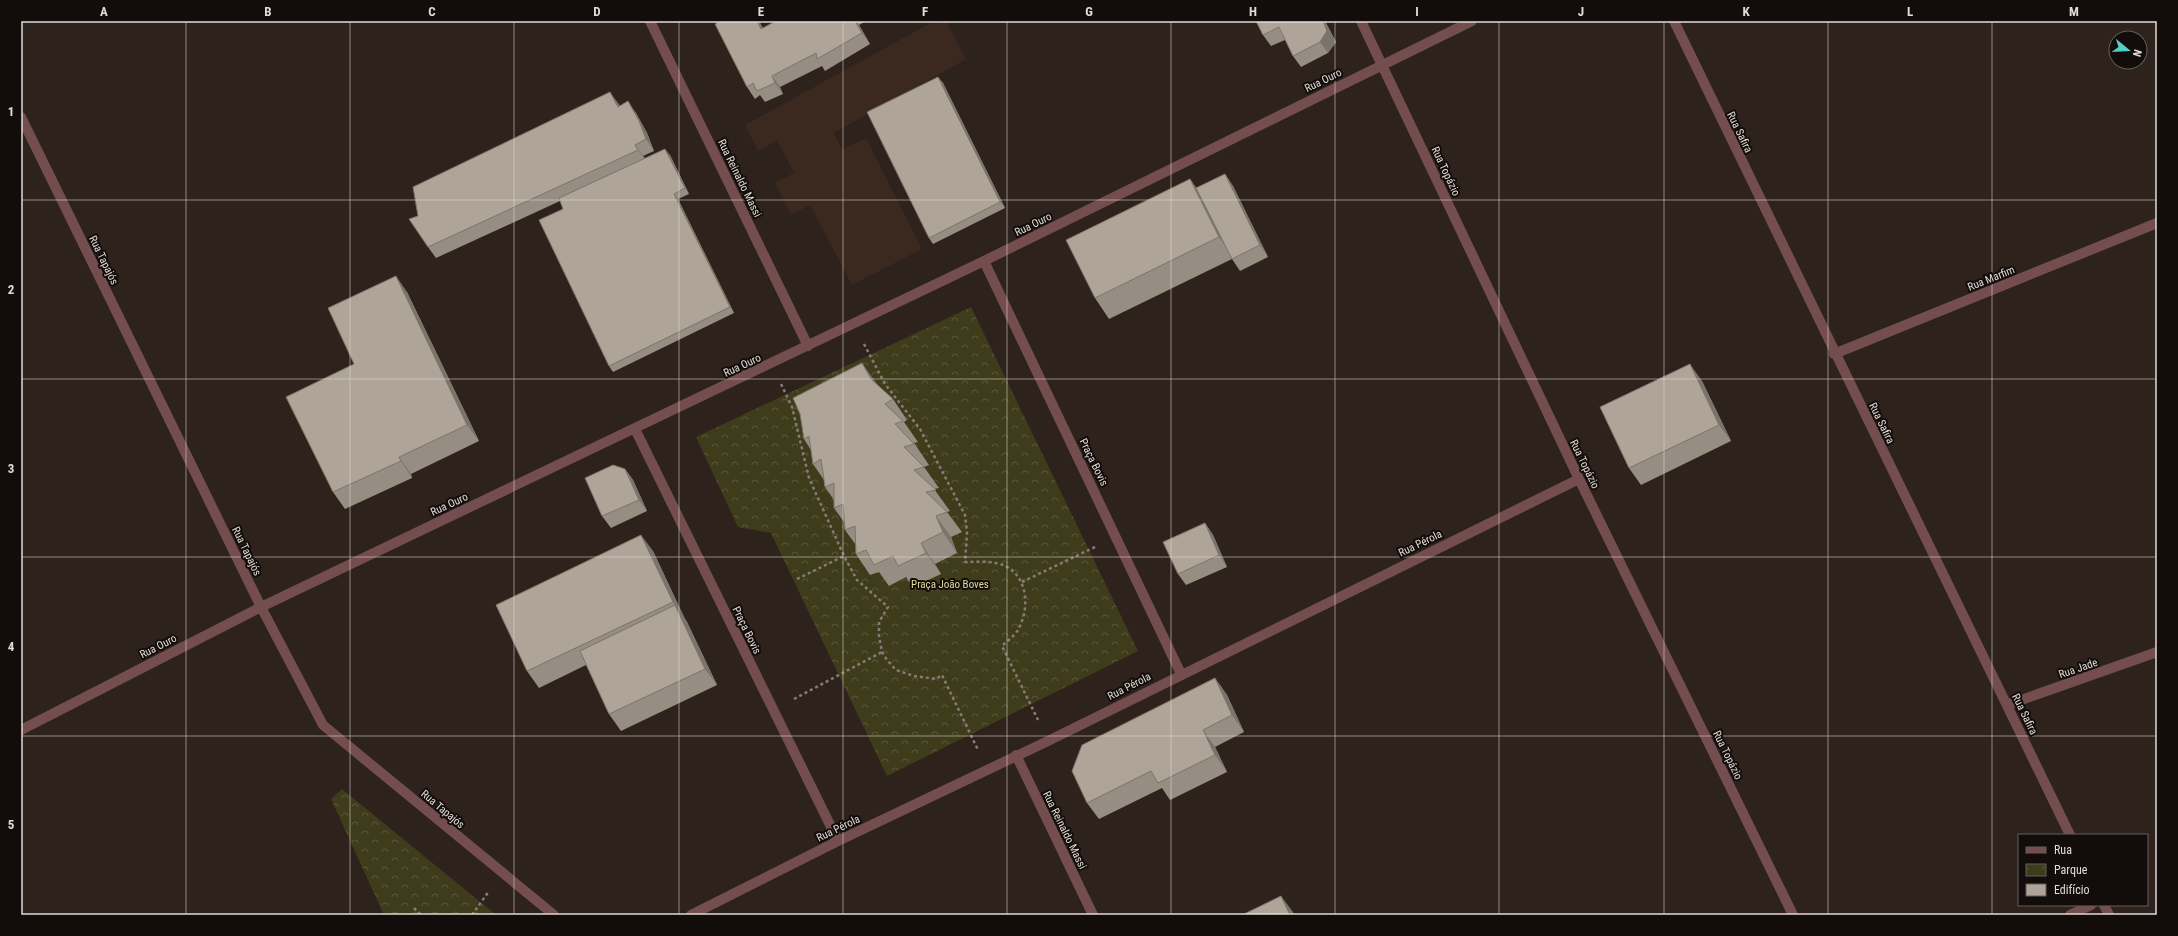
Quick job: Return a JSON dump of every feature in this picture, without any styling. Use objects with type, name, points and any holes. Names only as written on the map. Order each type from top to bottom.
[{"type":"street","name":"Rua Reinaldo Massi","points":[[650,21],[808,346]]},
{"type":"street","name":"Rua Topázio","points":[[1361,21],[1579,479],[1793,915]]},
{"type":"street","name":"Rua Ouro","points":[[21,730],[261,607],[772,364],[1472,21]]},
{"type":"street","name":"Rua Safira","points":[[1674,21],[1834,354],[2008,705],[2070,834]]},
{"type":"street","name":"Rua Tapajós","points":[[21,117],[261,607],[323,725],[554,915]]},
{"type":"street","name":"Rua Marfim","points":[[1834,354],[2157,223]]},
{"type":"street","name":"Praça Bovis","points":[[984,261],[1181,674]]},
{"type":"street","name":"Praça Bovis","points":[[635,429],[838,841]]},
{"type":"street","name":"Rua Pérola","points":[[691,915],[838,841],[1048,741],[1181,674],[1579,479]]},
{"type":"street","name":"Rua Jade","points":[[2008,705],[2157,652]]},
{"type":"street","name":"Rua Reinaldo Massi","points":[[1016,755],[1093,915]]},
{"type":"street","points":[[2070,915],[2089,906]]},
{"type":"street","points":[[2104,906],[2109,915]]},
{"type":"path","points":[[853,324],[886,384],[920,429],[965,515],[967,534],[965,562],[996,562],[1006,566],[1022,582],[1025,592],[1025,613],[1019,630],[1002,646],[1048,741]]},
{"type":"path","points":[[772,364],[792,407],[809,478],[844,556],[857,580],[888,607],[879,622],[879,636],[882,652],[896,670],[914,676],[936,679],[942,675],[988,770]]},
{"type":"path","points":[[1022,582],[1116,537]]},
{"type":"path","points":[[797,579],[844,556]]},
{"type":"path","points":[[773,710],[882,652]]},
{"type":"path","points":[[472,915],[502,873]]},
{"type":"path","points":[[414,908],[421,915]]},
{"type":"shaded area","points":[[934,21],[946,21],[966,59],[834,133],[842,150],[866,138],[922,249],[852,285],[810,205],[791,215],[775,183],[794,173],[777,140],[758,151],[745,125]]},
{"type":"green space","name":"Praça João Boves","points":[[971,307],[1138,651],[887,776],[771,533],[738,527],[696,437]]},
{"type":"green space","points":[[342,789],[496,915],[384,915],[331,799]]},
{"type":"building","points":[[720,21],[757,21],[761,29],[776,21],[855,21],[862,33],[817,59],[816,53],[772,76],[775,83],[757,91],[753,83],[747,87],[715,24]]},
{"type":"building","points":[[1256,21],[1323,21],[1327,31],[1320,42],[1293,56],[1279,27],[1263,35]]},
{"type":"building","points":[[938,77],[1000,202],[929,238],[867,112]]},
{"type":"building","points":[[610,92],[618,107],[628,101],[639,121],[646,139],[635,145],[638,150],[428,247],[409,219],[418,216],[413,187]]},
{"type":"building","points":[[665,149],[685,188],[674,194],[730,307],[609,366],[539,220],[563,209],[559,198]]},
{"type":"building","points":[[1225,174],[1260,245],[1232,259],[1196,188]]},
{"type":"building","points":[[1190,179],[1219,237],[1095,298],[1066,240]]},
{"type":"building","points":[[396,276],[467,425],[399,457],[401,461],[333,492],[286,397],[354,364],[328,308]]},
{"type":"building","points":[[862,363],[871,379],[893,399],[885,404],[903,421],[895,424],[914,444],[904,447],[924,467],[914,470],[936,490],[926,492],[947,512],[936,516],[943,532],[921,543],[926,553],[898,566],[893,556],[874,565],[866,550],[856,554],[855,526],[845,530],[843,504],[834,508],[834,483],[825,487],[821,459],[813,464],[809,436],[804,439],[800,414],[793,398]]},
{"type":"building","points":[[1690,364],[1719,425],[1629,468],[1600,407]]},
{"type":"building","points":[[613,465],[625,469],[639,500],[602,516],[585,478]]},
{"type":"building","points":[[1205,523],[1219,555],[1178,574],[1163,542]]},
{"type":"building","points":[[641,535],[673,602],[527,671],[496,605]]},
{"type":"building","points":[[675,605],[705,669],[609,714],[580,651]]},
{"type":"building","points":[[1215,678],[1232,715],[1203,730],[1215,755],[1158,783],[1151,771],[1087,803],[1072,771],[1082,745]]},
{"type":"building","points":[[1281,896],[1290,915],[1242,915]]}]
